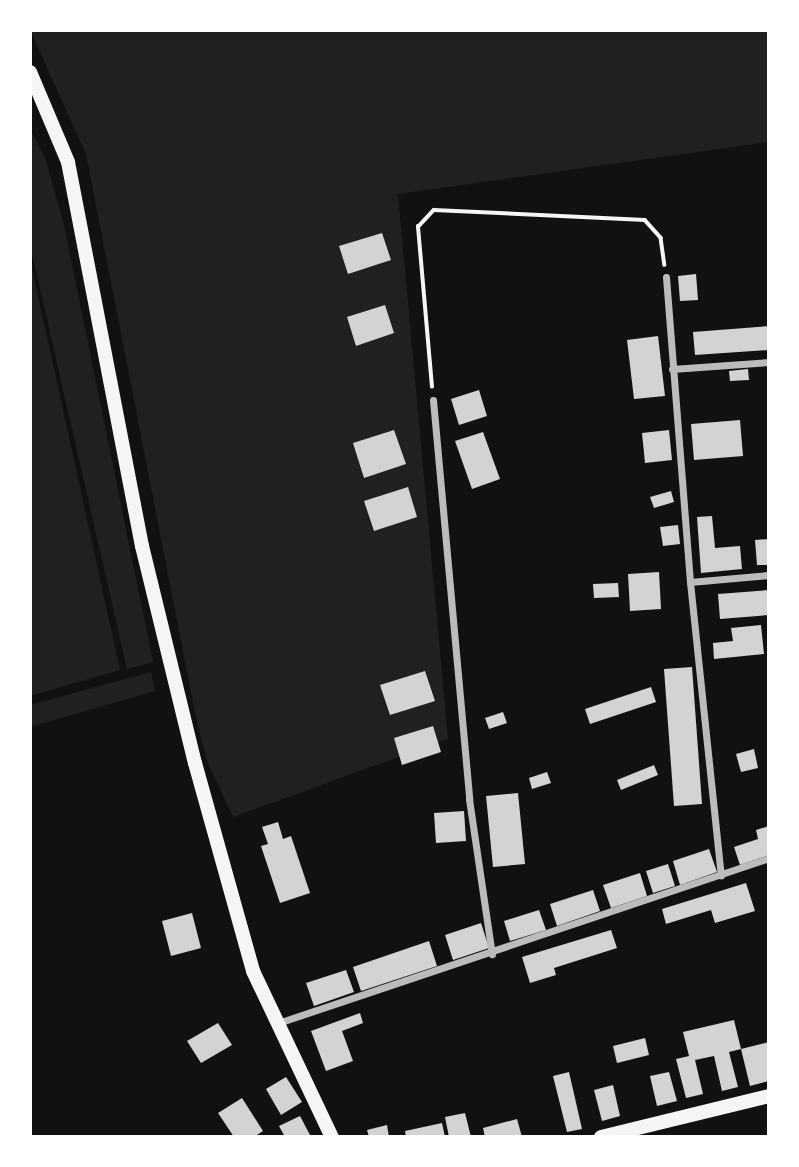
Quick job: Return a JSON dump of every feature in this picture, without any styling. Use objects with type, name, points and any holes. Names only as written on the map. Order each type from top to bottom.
[{"type":"main road","points":[[30,72],[68,162],[142,547],[195,763],[253,971],[332,1137]]},
{"type":"main road","points":[[601,1137],[769,1096]]},
{"type":"street","points":[[666,277],[690,582],[721,875]]},
{"type":"street","points":[[672,369],[769,362]]},
{"type":"street","points":[[433,400],[469,799],[492,954]]},
{"type":"street","points":[[690,582],[769,575]]},
{"type":"street","points":[[278,1023],[492,954],[769,859]]},
{"type":"path","points":[[433,400],[418,227],[433,210],[645,220],[661,238],[666,277]]},
{"type":"shaded area","points":[[30,30],[769,30],[769,142],[398,194],[448,739],[233,817],[207,761],[196,718],[86,154]]},
{"type":"shaded area","points":[[30,129],[45,158],[64,225],[153,662],[127,669],[30,245]]},
{"type":"shaded area","points":[[30,259],[120,670],[30,696]]},
{"type":"shaded area","points":[[151,672],[155,691],[30,727],[30,705]]},
{"type":"building","points":[[382,233],[391,260],[348,274],[339,246]]},
{"type":"building","points":[[696,274],[698,300],[680,301],[678,276]]},
{"type":"building","points":[[385,305],[394,333],[356,346],[347,317]]},
{"type":"building","points":[[769,326],[769,350],[695,355],[693,332]]},
{"type":"building","points":[[658,336],[665,396],[634,399],[627,340]]},
{"type":"building","points":[[748,369],[749,380],[730,381],[729,371]]},
{"type":"building","points":[[479,390],[487,416],[459,425],[451,399]]},
{"type":"building","points":[[740,420],[743,456],[694,460],[691,424]]},
{"type":"building","points":[[394,430],[406,464],[364,478],[353,443]]},
{"type":"building","points":[[669,430],[672,460],[645,463],[642,433]]},
{"type":"building","points":[[483,432],[500,479],[472,489],[455,441]]},
{"type":"building","points":[[408,487],[417,517],[374,531],[364,501]]},
{"type":"building","points":[[671,491],[674,502],[654,508],[650,497]]},
{"type":"building","points":[[712,516],[715,548],[740,546],[742,569],[701,573],[697,517]]},
{"type":"building","points":[[678,525],[680,544],[663,546],[660,527]]},
{"type":"building","points":[[769,539],[769,565],[757,565],[755,540]]},
{"type":"building","points":[[659,572],[661,609],[630,611],[628,574]]},
{"type":"building","points":[[618,583],[619,597],[594,598],[593,584]]},
{"type":"building","points":[[769,590],[769,615],[720,619],[718,594]]},
{"type":"building","points":[[761,625],[764,654],[714,659],[713,643],[733,641],[731,628]]},
{"type":"building","points":[[692,667],[702,804],[674,806],[664,669]]},
{"type":"building","points":[[425,671],[435,701],[390,715],[380,685]]},
{"type":"building","points":[[651,687],[656,702],[590,724],[585,709]]},
{"type":"building","points":[[503,712],[507,723],[489,729],[485,718]]},
{"type":"building","points":[[433,726],[441,752],[402,765],[394,738]]},
{"type":"building","points":[[754,749],[758,768],[741,772],[736,754]]},
{"type":"building","points":[[654,765],[658,775],[621,790],[617,780]]},
{"type":"building","points":[[547,772],[551,783],[532,789],[529,778]]},
{"type":"building","points":[[518,793],[525,864],[493,867],[486,796]]},
{"type":"building","points":[[464,811],[466,841],[436,843],[434,813]]},
{"type":"building","points":[[278,822],[283,839],[291,836],[310,893],[280,903],[261,846],[268,844],[262,827]]},
{"type":"building","points":[[769,826],[769,855],[740,865],[734,847],[758,839],[756,830]]},
{"type":"building","points":[[709,849],[717,872],[680,885],[673,861]]},
{"type":"building","points":[[668,864],[675,886],[653,893],[646,871]]},
{"type":"building","points":[[640,873],[647,896],[611,908],[603,885]]},
{"type":"building","points":[[746,883],[755,911],[715,923],[711,910],[666,924],[662,909]]},
{"type":"building","points":[[593,890],[600,911],[557,926],[550,904]]},
{"type":"building","points":[[539,910],[546,930],[510,941],[504,921]]},
{"type":"building","points":[[192,913],[201,948],[171,956],[162,921]]},
{"type":"building","points":[[481,923],[489,948],[453,960],[445,935]]},
{"type":"building","points":[[611,930],[617,948],[554,968],[556,975],[530,983],[522,957]]},
{"type":"building","points":[[429,941],[437,966],[361,991],[353,967]]},
{"type":"building","points":[[346,970],[354,992],[314,1006],[306,983]]},
{"type":"building","points":[[360,1013],[363,1023],[342,1031],[353,1061],[326,1071],[311,1031]]},
{"type":"building","points":[[734,1020],[741,1049],[729,1052],[738,1087],[722,1091],[714,1056],[695,1060],[703,1094],[686,1098],[676,1059],[689,1056],[683,1032]]},
{"type":"building","points":[[218,1023],[232,1045],[201,1063],[187,1041]]},
{"type":"building","points":[[645,1038],[649,1055],[617,1063],[613,1046]]},
{"type":"building","points":[[769,1042],[769,1081],[750,1086],[741,1049]]},
{"type":"building","points":[[569,1072],[582,1129],[567,1132],[553,1076]]},
{"type":"building","points":[[669,1072],[677,1101],[657,1106],[650,1076]]},
{"type":"building","points":[[286,1077],[302,1102],[281,1115],[266,1089]]},
{"type":"building","points":[[613,1085],[620,1116],[602,1121],[594,1090]]},
{"type":"building","points":[[242,1098],[263,1131],[254,1137],[234,1137],[218,1113]]},
{"type":"building","points":[[465,1113],[471,1137],[449,1137],[445,1117]]},
{"type":"building","points":[[300,1116],[310,1135],[285,1137],[279,1126]]},
{"type":"building","points":[[517,1119],[522,1137],[485,1137],[483,1128]]},
{"type":"building","points":[[442,1123],[445,1137],[406,1137],[405,1131]]},
{"type":"building","points":[[387,1125],[389,1137],[369,1137],[367,1130]]}]
